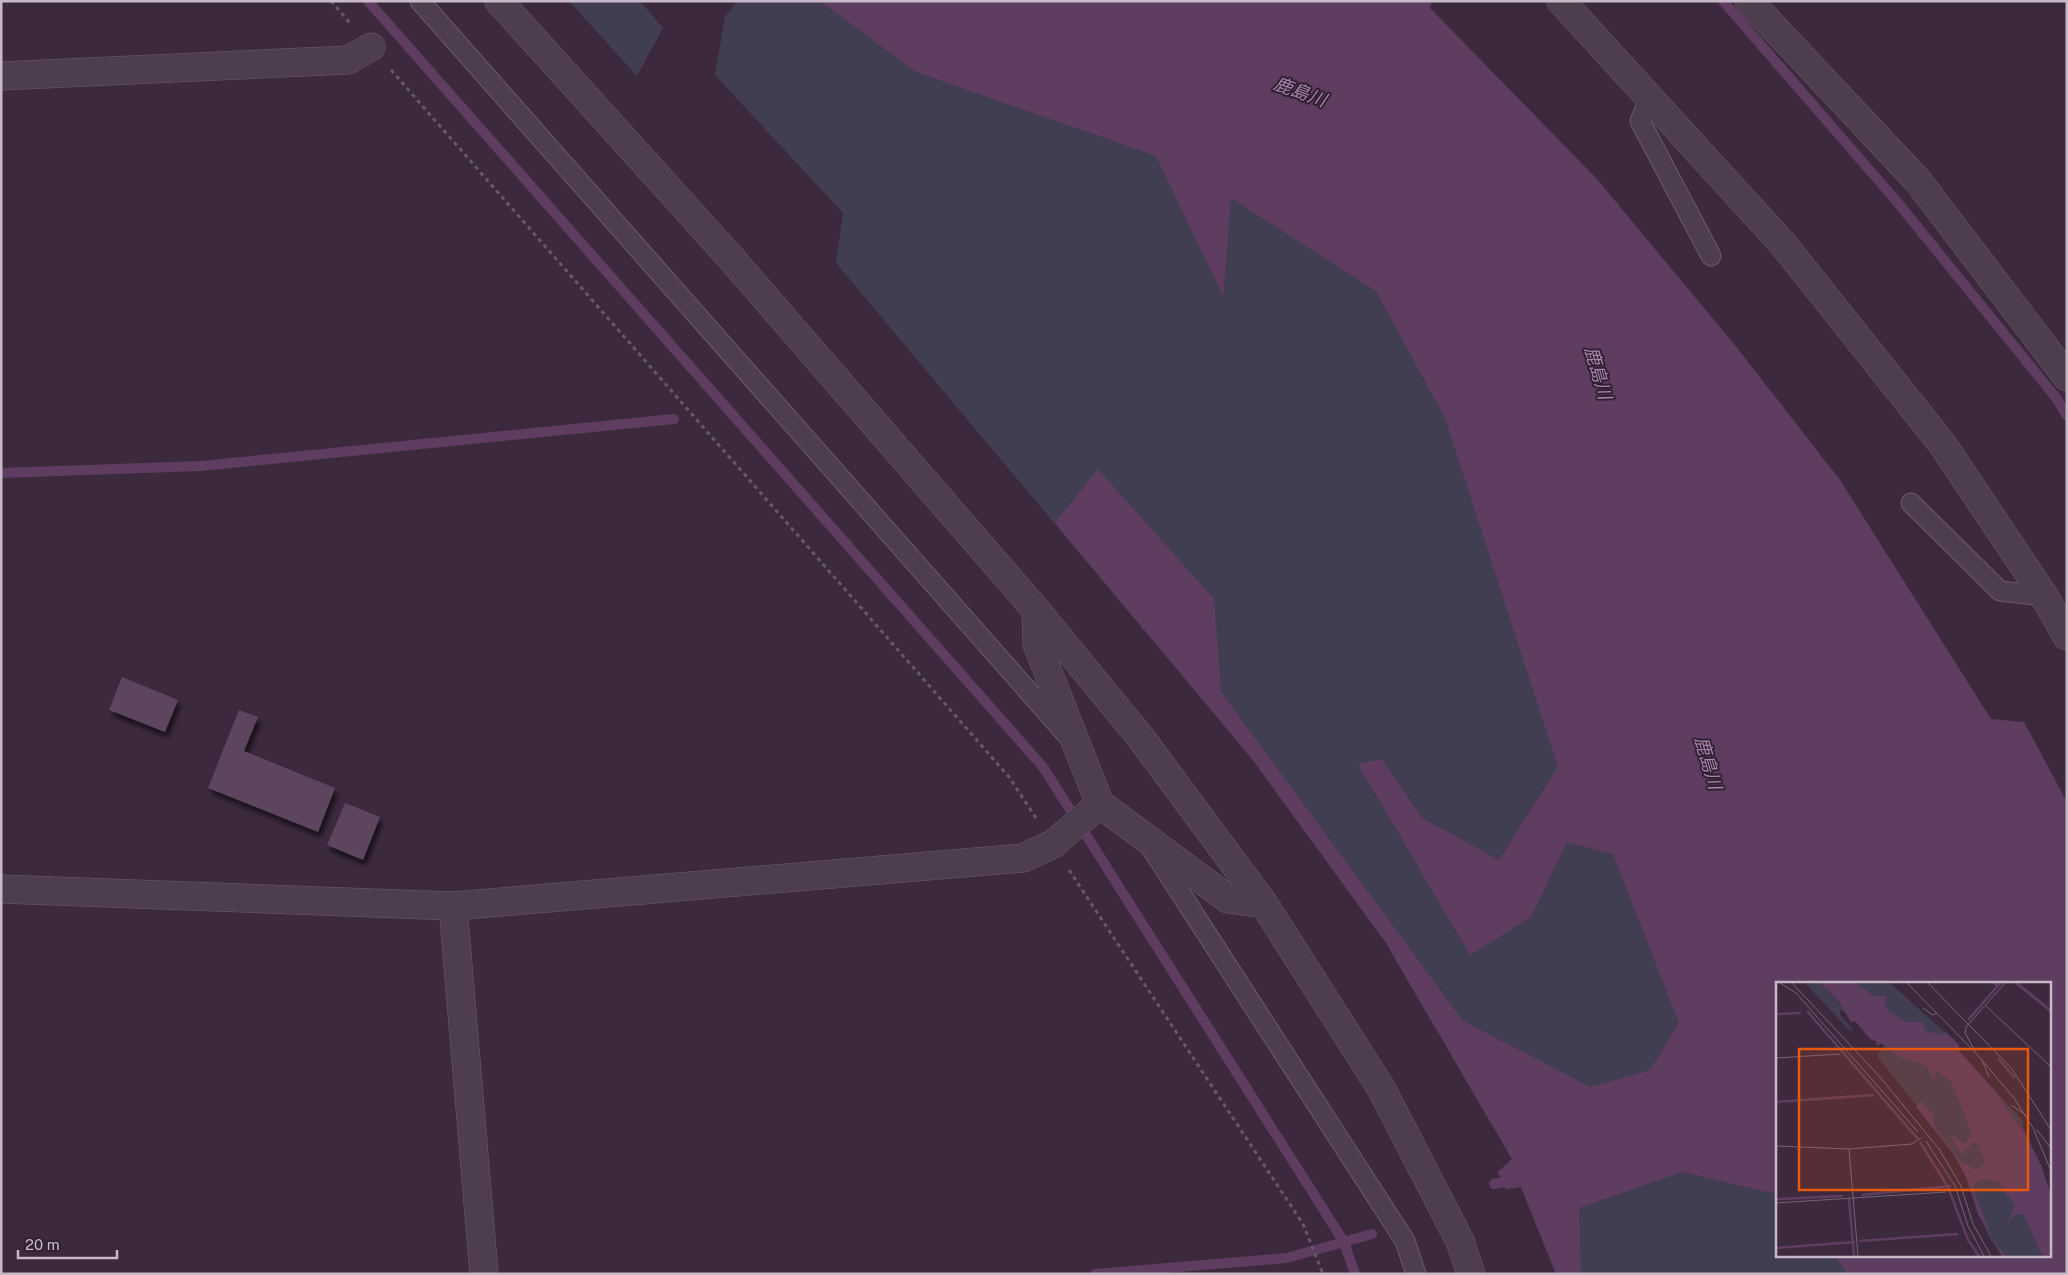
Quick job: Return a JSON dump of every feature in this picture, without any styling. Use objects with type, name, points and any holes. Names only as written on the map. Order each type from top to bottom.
[{"type":"street","points":[[499,1],[730,257],[1036,610],[1141,738],[1264,904],[1381,1088],[1460,1241],[1471,1274]]},
{"type":"street","points":[[1561,1],[1783,244],[1943,445],[2044,596],[2067,636]]},
{"type":"street","points":[[1581,1],[1589,30]]},
{"type":"street","points":[[1749,1],[1918,181],[2067,377]]},
{"type":"street","points":[[1,76],[348,60],[371,47]]},
{"type":"street","points":[[1036,610],[1037,644],[1100,804],[1228,899],[1264,904]]},
{"type":"street","points":[[1,889],[453,906],[1023,858],[1052,844],[1100,804]]},
{"type":"street","points":[[453,906],[484,1274]]},
{"type":"lane","points":[[420,1],[1078,748]]},
{"type":"lane","points":[[1650,97],[1640,121],[1711,256]]},
{"type":"lane","points":[[1911,503],[2000,591],[2044,596]]},
{"type":"lane","points":[[1143,835],[1405,1241],[1416,1274]]},
{"type":"path","points":[[331,1],[1009,777],[1303,1224],[1323,1274]]},
{"type":"shaded area","points":[[569,1],[640,1],[663,28],[637,76]]},
{"type":"shaded area","points":[[737,1],[935,1],[1402,194],[1776,1161],[1776,1258],[1897,1258],[1910,1274],[1556,1274],[1521,1187],[1506,1189],[1498,1172],[1512,1159],[1386,943],[1252,759],[836,263],[843,213],[715,75],[725,17]]},
{"type":"water","name":"鹿島川","points":[[820,1],[1432,1],[1430,8],[1597,179],[1738,349],[1840,480],[1991,719],[2024,722],[2067,802],[2067,1274],[1847,1274],[1836,1258],[2050,1258],[2050,982],[1776,982],[1776,1194],[1682,1172],[1579,1208],[1581,1274],[1556,1274],[1521,1187],[1506,1189],[1498,1172],[1512,1159],[1386,943],[1252,759],[1055,523],[1098,469],[1214,599],[1221,692],[1463,1021],[1591,1087],[1650,1070],[1679,1023],[1613,854],[1567,842],[1531,917],[1470,955],[1358,764],[1382,759],[1422,818],[1499,860],[1558,767],[1445,418],[1376,291],[1231,198],[1223,296],[1156,156],[916,72]]},
{"type":"building","points":[[122,677],[178,700],[165,732],[109,710]]},
{"type":"building","points":[[239,710],[258,717],[244,751],[335,788],[318,832],[208,788]]},
{"type":"building","points":[[345,803],[380,817],[363,860],[327,845]]},
{"type":"waterway","points":[[368,1],[1043,767],[1344,1242],[1355,1274]]},
{"type":"waterway","points":[[1723,1],[1898,203],[2057,399],[2067,416]]},
{"type":"waterway","points":[[1,473],[201,466],[674,419]]},
{"type":"waterway","points":[[1494,1184],[1515,1180]]},
{"type":"waterway","points":[[1095,1274],[1287,1258],[1372,1234]]}]
